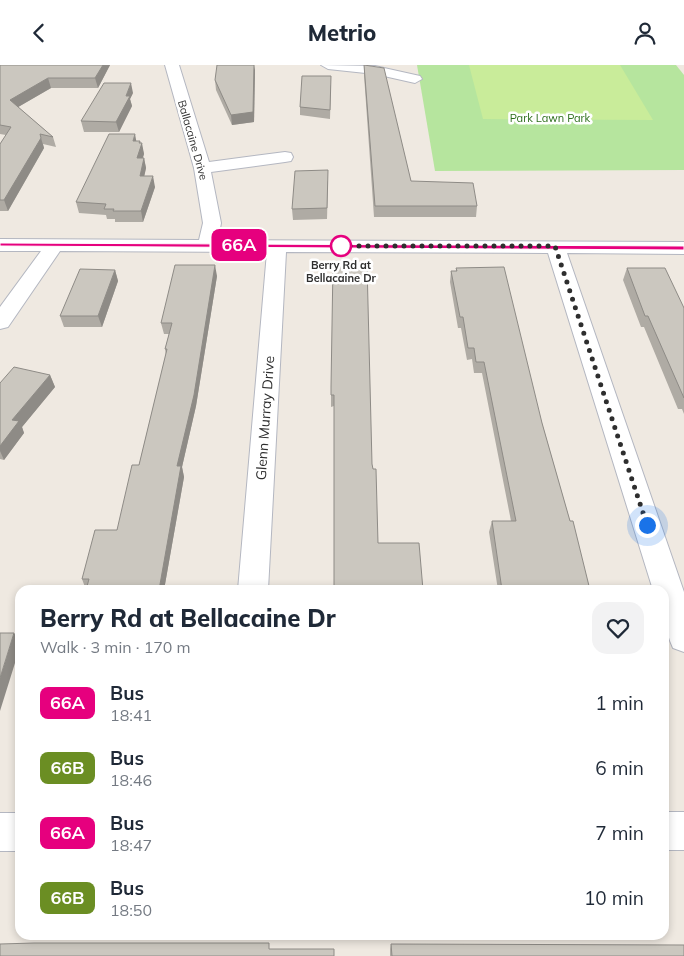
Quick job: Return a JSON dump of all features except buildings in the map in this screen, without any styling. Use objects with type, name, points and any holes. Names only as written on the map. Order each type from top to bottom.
[{"type":"street","name":"Ballacaine Drive","points":[[172,65],[202,168],[212,223],[207,245]]},
{"type":"street","points":[[328,65],[375,70],[415,79]]},
{"type":"street","points":[[202,168],[285,157]]},
{"type":"street","points":[[0,245],[684,248]]},
{"type":"street","points":[[0,322],[39,270],[54,245]]},
{"type":"street","name":"Glenn Murray Drive","points":[[253,585],[278,245]]},
{"type":"street","points":[[555,246],[667,585]]},
{"type":"street","points":[[669,592],[684,638]]},
{"type":"street","points":[[669,831],[684,831]]},
{"type":"street","points":[[0,832],[15,832]]},
{"type":"green space","name":"Park Lawn Park","points":[[417,65],[676,65],[684,75],[684,170],[435,171]]},
{"type":"green space","points":[[469,65],[620,65],[653,120],[483,119]]},
{"type":"bus line","name":"66A","points":[[0,245],[684,248]]},
{"type":"place","name":"Berry Rd at Bellacaine Dr","points":[[341,246]]},
{"type":"route","points":[[341,246],[555,246],[647,525]]}]
